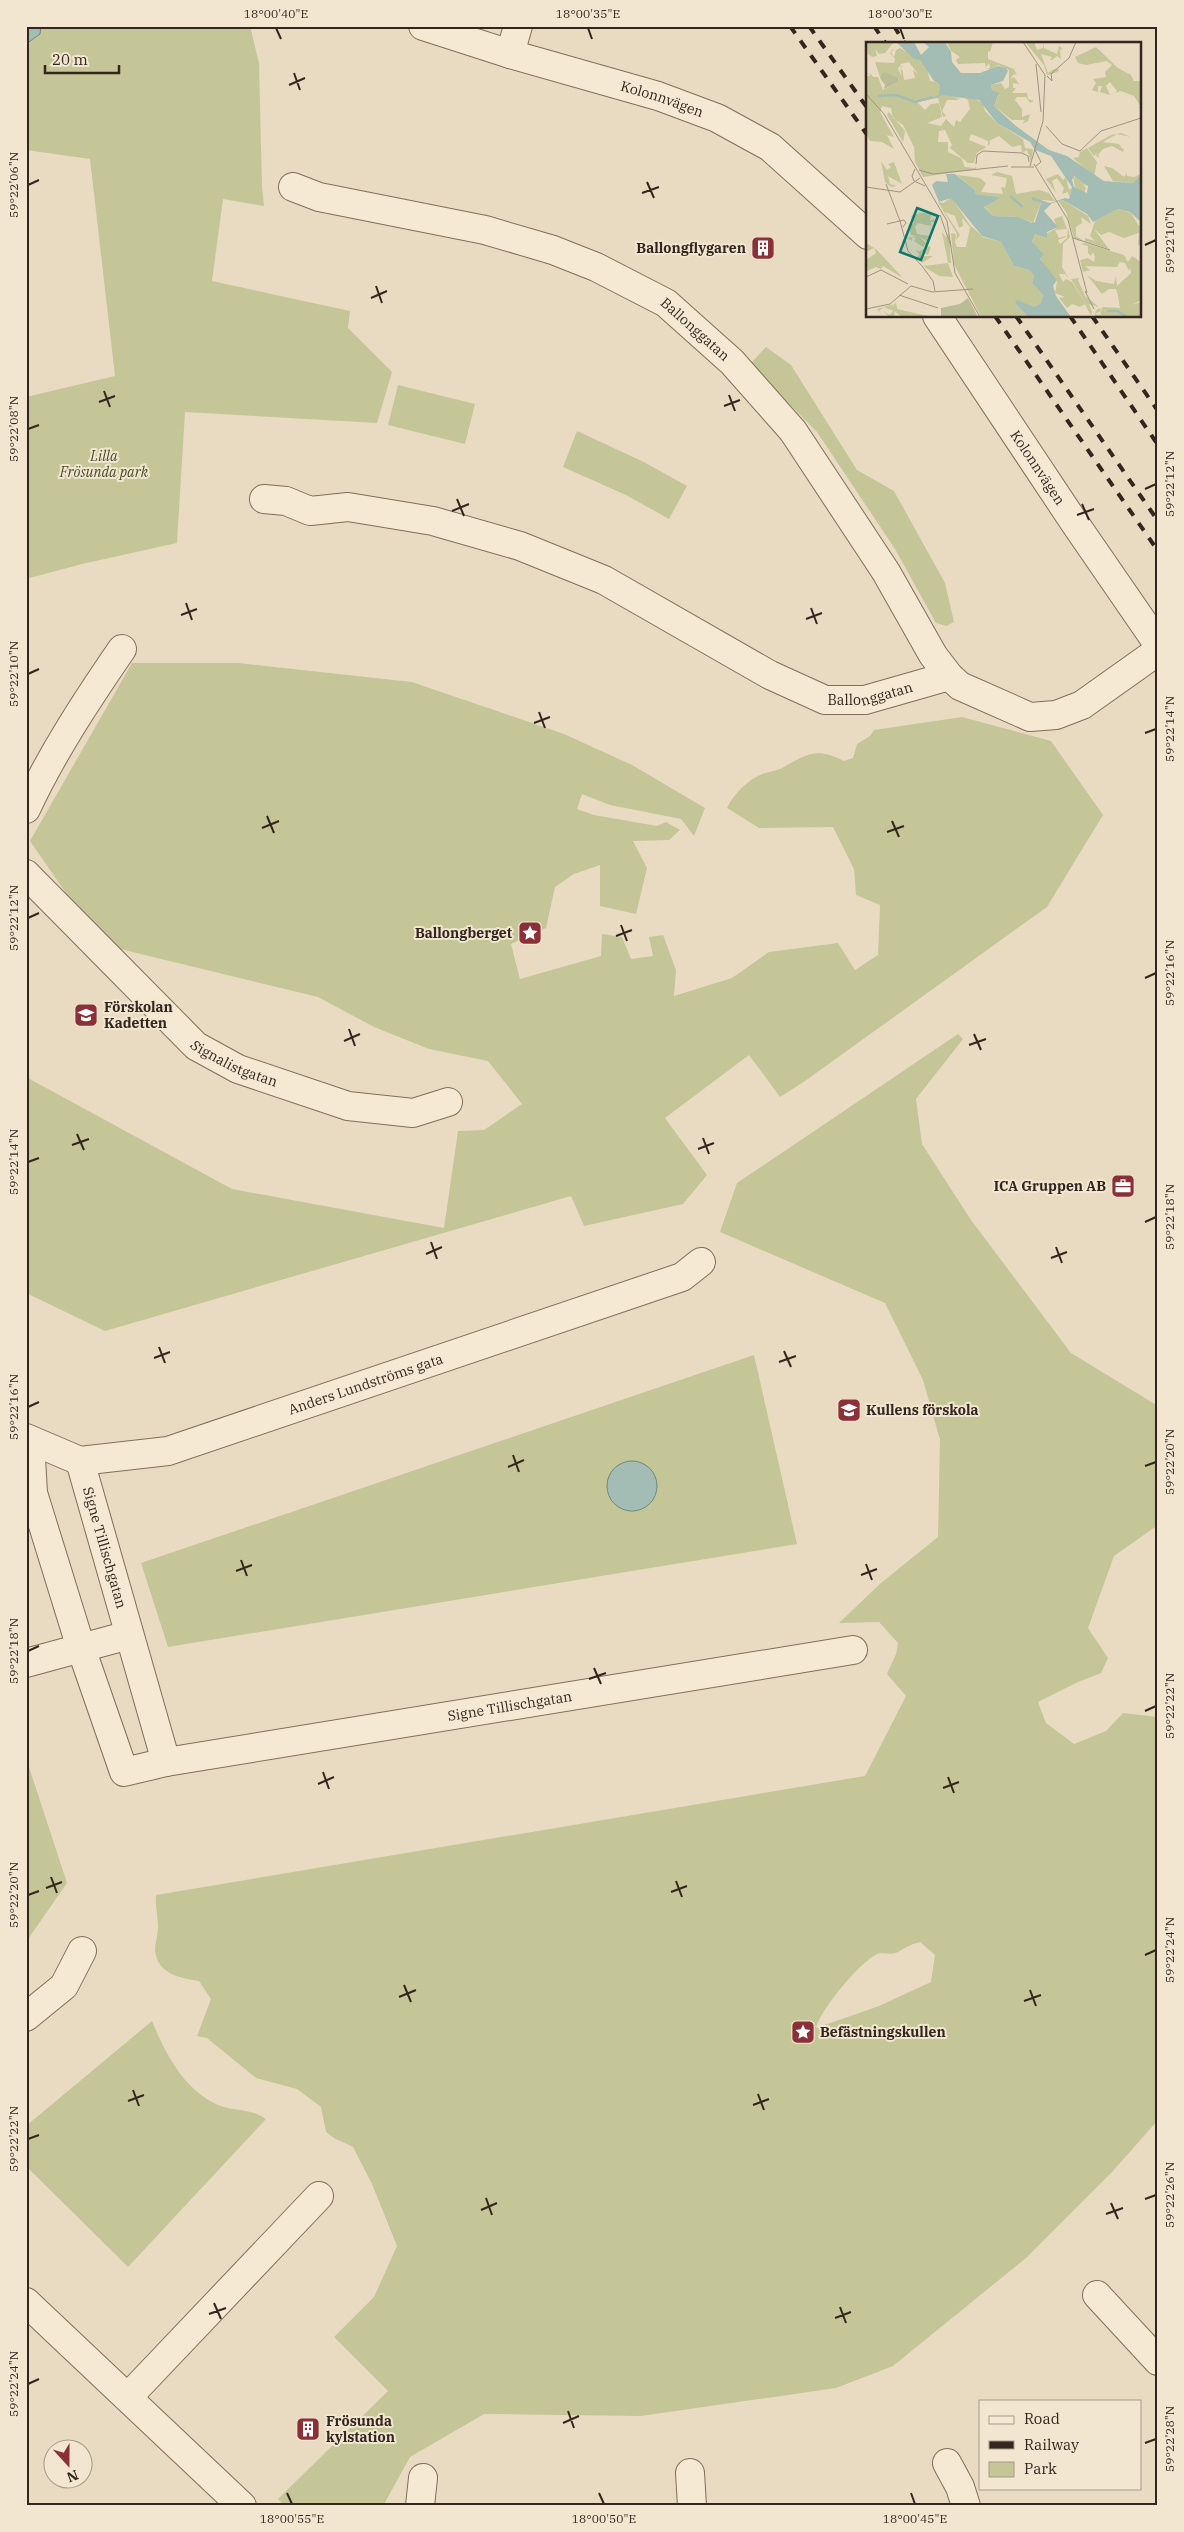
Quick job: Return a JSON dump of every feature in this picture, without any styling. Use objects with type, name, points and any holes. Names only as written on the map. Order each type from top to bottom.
[{"type":"street","name":"Kolonnvägen","points":[[423,26],[510,54],[658,96],[717,118],[770,147],[866,233]]},
{"type":"street","points":[[510,54],[518,26]]},
{"type":"street","name":"Ballonggatan","points":[[293,187],[319,197],[485,230],[553,250],[596,267],[666,303],[732,362],[793,431],[886,572],[934,655],[948,676],[960,686],[1030,717],[1056,715],[1082,705],[1158,651]]},
{"type":"street","name":"Kolonnvägen","points":[[938,318],[1158,644]]},
{"type":"street","name":"Ballonggatan","points":[[264,499],[286,501],[310,511],[348,507],[433,521],[520,546],[604,580],[770,675],[825,700],[864,700],[948,676]]},
{"type":"street","points":[[26,810],[41,778],[100,680],[122,649]]},
{"type":"street","name":"Signalistgatan","points":[[26,874],[196,1046],[238,1069],[348,1106],[413,1113],[448,1102]]},
{"type":"street","name":"Anders Lundströms gata","points":[[28,1439],[80,1461],[168,1451],[682,1277],[700,1262]]},
{"type":"street","name":"Signe Tillischgatan","points":[[28,1439],[33,1493],[81,1648],[124,1772],[166,1762],[853,1650]]},
{"type":"street","name":"Signe Tillischgatan","points":[[80,1461],[128,1635],[166,1762]]},
{"type":"street","points":[[26,1664],[128,1635]]},
{"type":"street","points":[[26,2017],[64,1986],[82,1951]]},
{"type":"street","points":[[128,2397],[319,2196]]},
{"type":"street","points":[[1097,2295],[1158,2360]]},
{"type":"street","points":[[26,2302],[242,2506]]},
{"type":"street","points":[[947,2463],[960,2486],[966,2506]]},
{"type":"street","points":[[690,2473],[692,2506]]},
{"type":"street","points":[[420,2506],[423,2478]]},
{"type":"green space","name":"Lilla Frösunda park","points":[[26,26],[250,26],[259,63],[264,206],[223,199],[212,281],[350,311],[348,328],[392,372],[377,423],[185,412],[177,543],[82,564],[26,579],[26,397],[115,376],[90,159],[26,150]]},
{"type":"green space","points":[[766,347],[791,365],[857,470],[894,491],[945,583],[954,622],[946,626],[936,623],[895,549],[817,432],[750,364]]},
{"type":"green space","points":[[398,385],[475,404],[465,444],[388,425]]},
{"type":"green space","points":[[577,431],[644,462],[687,486],[669,519],[626,495],[563,467]]},
{"type":"green space","points":[[132,663],[238,663],[412,682],[564,734],[632,765],[705,808],[694,836],[681,819],[610,805],[582,794],[577,809],[594,815],[657,826],[666,822],[680,830],[669,840],[633,841],[647,868],[636,914],[600,906],[600,865],[574,874],[555,887],[546,928],[511,944],[520,979],[601,956],[602,934],[622,937],[631,959],[653,956],[649,937],[663,935],[676,970],[674,996],[732,978],[769,952],[838,943],[855,970],[878,955],[880,905],[856,895],[854,869],[833,827],[759,828],[727,808],[737,793],[751,780],[762,774],[780,769],[804,756],[818,753],[834,756],[844,761],[853,758],[857,744],[870,736],[874,730],[962,717],[1051,741],[1103,815],[1047,907],[805,1081],[780,1097],[749,1055],[665,1118],[707,1175],[683,1204],[584,1226],[571,1196],[105,1331],[26,1293],[26,1077],[232,1189],[444,1228],[458,1131],[484,1130],[522,1104],[488,1061],[429,1049],[374,1027],[318,997],[120,949],[77,909],[30,841]]},
{"type":"green space","points":[[958,1034],[963,1039],[916,1099],[922,1144],[971,1220],[1071,1353],[1158,1406],[1158,1525],[1114,1556],[1088,1628],[1108,1658],[1101,1673],[1038,1702],[1046,1723],[1074,1744],[1106,1731],[1123,1713],[1158,1717],[1158,2120],[1112,2172],[1026,2258],[893,2366],[836,2388],[641,2416],[484,2414],[410,2457],[383,2506],[285,2506],[278,2499],[388,2391],[334,2337],[374,2297],[397,2246],[372,2184],[353,2147],[326,2132],[321,2107],[297,2089],[256,2078],[207,2038],[197,2036],[211,1999],[199,1981],[177,1976],[160,1965],[155,1950],[158,1927],[156,1895],[865,1776],[906,1696],[887,1674],[896,1654],[898,1643],[879,1622],[839,1623],[881,1583],[938,1537],[940,1440],[923,1380],[885,1303],[720,1232],[737,1183]],"holes":[[[920,1942],[935,1955],[931,1982],[879,2006],[816,2028],[825,2010],[851,1976],[877,1954],[896,1953]]]},
{"type":"green space","points":[[754,1355],[797,1544],[168,1647],[141,1563]]},
{"type":"green space","points":[[26,1758],[67,1883],[26,1942]]},
{"type":"green space","points":[[152,2021],[170,2058],[195,2090],[218,2105],[247,2111],[266,2119],[128,2267],[26,2166],[26,2126]]},
{"type":"water","points":[[26,26],[41,26],[40,34],[26,44]]},
{"type":"water","points":[[632,1461],[642,1463],[650,1468],[655,1476],[657,1486],[655,1496],[650,1504],[642,1509],[632,1511],[622,1509],[614,1504],[609,1496],[607,1486],[609,1476],[614,1468],[622,1463]]},
{"type":"railway","points":[[790,26],[866,133]]},
{"type":"railway","points":[[809,26],[866,106]]},
{"type":"railway","points":[[874,26],[885,42]]},
{"type":"railway","points":[[894,26],[904,42]]},
{"type":"railway","points":[[996,318],[1158,551]]},
{"type":"railway","points":[[1017,318],[1158,521]]},
{"type":"railway","points":[[1071,318],[1158,445]]},
{"type":"railway","points":[[1093,318],[1158,411]]},
{"type":"place","name":"Ballongflygaren","points":[[763,248]]},
{"type":"place","name":"Ballongberget","points":[[530,933]]},
{"type":"place","name":"Förskolan Kadetten","points":[[86,1015]]},
{"type":"place","name":"ICA Gruppen AB","points":[[1123,1186]]},
{"type":"place","name":"Kullens förskola","points":[[849,1410]]},
{"type":"place","name":"Befästningskullen","points":[[803,2032]]},
{"type":"place","name":"Frösunda kylstation","points":[[308,2429]]}]
